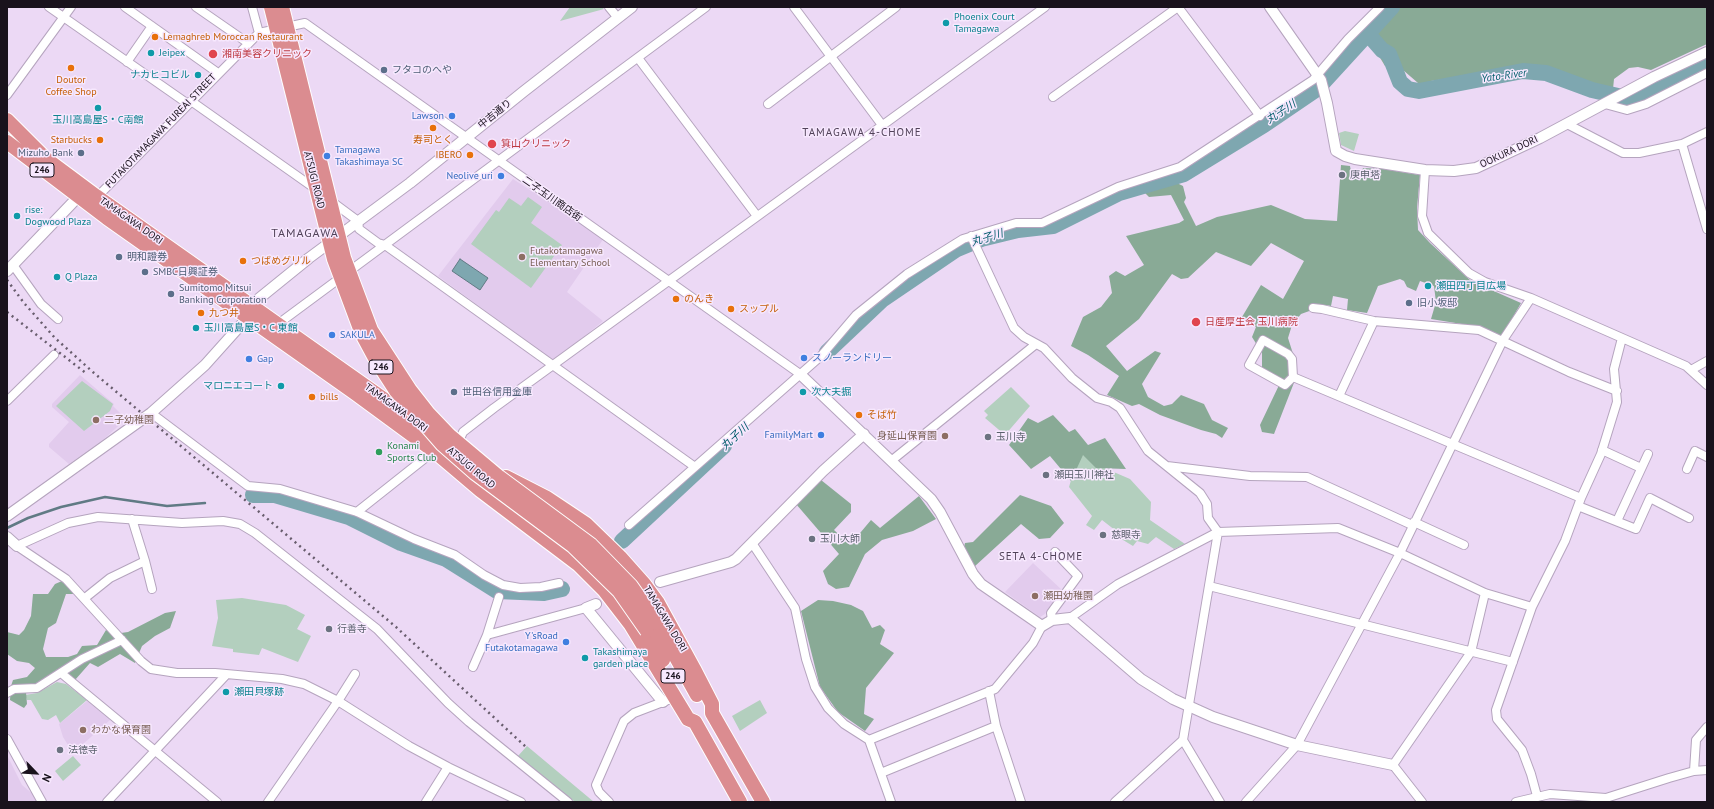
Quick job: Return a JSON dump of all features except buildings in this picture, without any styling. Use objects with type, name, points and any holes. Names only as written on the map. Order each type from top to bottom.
[{"type":"highway","name":"ATSUGI ROAD","points":[[271,7],[334,259],[362,334],[376,360],[396,391],[442,444],[475,474],[585,557],[619,591],[652,627],[704,707],[712,713]]},
{"type":"highway","name":"ATSUGI ROAD","points":[[282,7],[344,258],[371,330],[410,390],[448,435],[499,477],[591,545],[631,586],[695,715],[695,722]]},
{"type":"highway","name":"TAMAGAWA DORI","points":[[7,120],[45,158],[434,451],[480,490],[566,554],[594,579],[631,625],[670,701],[688,719],[695,722],[740,802]]},
{"type":"highway","name":"TAMAGAWA DORI","points":[[7,142],[78,197],[250,311],[278,324],[456,450],[567,510],[603,540],[620,557],[658,603],[712,704],[712,713],[763,802]]},
{"type":"street","points":[[49,7],[358,221],[359,229],[378,243],[385,245],[695,467]]},
{"type":"street","points":[[7,95],[71,7]]},
{"type":"street","points":[[125,7],[218,73]]},
{"type":"street","points":[[196,7],[248,43]]},
{"type":"street","points":[[252,7],[259,33]]},
{"type":"street","points":[[609,7],[618,18]]},
{"type":"street","name":"中吉通り","points":[[7,516],[151,413],[205,365],[250,311],[358,221],[410,183],[632,7]]},
{"type":"street","points":[[278,324],[706,7]]},
{"type":"street","points":[[794,7],[830,58],[882,125]]},
{"type":"street","points":[[768,104],[896,7]]},
{"type":"street","points":[[456,450],[463,432],[552,365],[1045,7]]},
{"type":"street","points":[[1053,97],[1178,7],[1260,116]]},
{"type":"street","name":"OOKURA DORI","points":[[1270,7],[1320,81],[1336,151],[1344,156],[1355,159],[1425,170],[1454,171],[1476,168],[1567,124],[1707,52]]},
{"type":"street","points":[[629,525],[801,374],[826,350],[856,315],[879,296],[934,257],[963,239],[973,238],[1016,223],[1042,223],[1118,187],[1180,167],[1260,116],[1320,81],[1348,39],[1380,7]]},
{"type":"street","name":"二子玉川商店街","points":[[259,33],[305,23],[668,282],[801,374]]},
{"type":"street","points":[[127,62],[152,26]]},
{"type":"street","name":"FUTAKOTAMAGAWA FUREAI STREET","points":[[97,197],[259,33]]},
{"type":"street","points":[[638,58],[757,216]]},
{"type":"street","points":[[1605,104],[1627,110],[1646,104],[1707,73]]},
{"type":"street","points":[[1567,124],[1623,154],[1639,153],[1682,144],[1707,132]]},
{"type":"street","points":[[1682,144],[1707,229]]},
{"type":"street","points":[[1425,170],[1422,216],[1428,233],[1469,273],[1485,282],[1532,298],[1686,366],[1707,385]]},
{"type":"street","points":[[58,319],[41,304],[10,268],[78,197],[97,197]]},
{"type":"street","points":[[973,238],[1014,328],[1024,337],[1044,348],[1072,378],[1098,398],[1110,402],[1120,408],[1148,451],[1200,493],[1207,504],[1208,518],[1218,532],[1183,740],[1115,802]]},
{"type":"street","points":[[1246,802],[1297,746],[1400,553],[1503,340],[1532,298]]},
{"type":"street","points":[[1313,308],[1374,321],[1479,330],[1569,372],[1617,390]]},
{"type":"street","points":[[1339,396],[1374,321]]},
{"type":"street","points":[[1537,796],[1522,750],[1497,719],[1496,710],[1532,607],[1565,541],[1602,450],[1617,402],[1614,369],[1622,338]]},
{"type":"street","points":[[1263,340],[1288,354],[1292,359],[1293,377],[1285,385],[1249,365],[1263,340]]},
{"type":"street","points":[[891,461],[1036,344]]},
{"type":"street","points":[[7,400],[54,355]]},
{"type":"street","points":[[1691,370],[1707,361]]},
{"type":"street","points":[[801,374],[808,383],[864,434],[931,499],[940,512],[973,574],[981,584],[1042,626]]},
{"type":"street","points":[[1293,377],[1453,444],[1580,502],[1618,522],[1636,529],[1650,498],[1689,518]]},
{"type":"street","points":[[151,413],[248,486],[280,489],[357,512],[455,555],[484,575],[503,585],[520,588],[541,587],[559,583]]},
{"type":"street","points":[[660,582],[731,562],[752,543],[823,471],[864,434]]},
{"type":"street","points":[[1602,450],[1641,468]]},
{"type":"street","points":[[357,512],[434,451]]},
{"type":"street","points":[[1687,469],[1695,451],[1707,457]]},
{"type":"street","points":[[1618,522],[1648,454]]},
{"type":"street","points":[[1166,466],[1250,476],[1307,477],[1464,545]]},
{"type":"street","points":[[17,546],[68,523],[98,517],[182,523],[224,521],[240,524],[255,533],[377,629],[464,717],[568,802]]},
{"type":"street","points":[[132,519],[152,589]]},
{"type":"street","points":[[870,740],[995,689],[1009,674],[1033,643],[1042,626],[1052,620],[1070,618],[1118,584],[1218,532],[1338,528],[1400,553],[1485,594],[1532,607]]},
{"type":"street","points":[[7,537],[17,546],[66,579],[141,661],[151,669],[177,673],[282,679],[304,684],[338,701],[409,746],[448,767],[521,802]]},
{"type":"street","points":[[752,543],[796,608],[806,659],[815,687],[828,708],[844,724],[870,740],[891,802]]},
{"type":"street","points":[[1052,620],[1051,613],[1078,576],[1055,552]]},
{"type":"street","points":[[85,598],[110,578],[145,561]]},
{"type":"street","points":[[1210,586],[1513,662]]},
{"type":"street","points":[[1393,765],[1471,652],[1485,594]]},
{"type":"street","points":[[473,667],[487,635],[499,597]]},
{"type":"street","points":[[487,635],[596,604]]},
{"type":"street","points":[[586,608],[670,701],[634,713],[624,722],[596,785],[599,792],[609,802]]},
{"type":"street","points":[[1070,618],[1141,679],[1188,707],[1297,746],[1393,765],[1422,802]]},
{"type":"street","points":[[7,692],[14,689],[37,688],[82,659],[122,640]]},
{"type":"street","points":[[61,673],[217,802]]},
{"type":"street","points":[[268,802],[338,701],[354,674]]},
{"type":"street","points":[[107,802],[226,675]]},
{"type":"street","points":[[989,691],[996,726],[1021,802]]},
{"type":"street","points":[[881,773],[996,726]]},
{"type":"street","points":[[1694,771],[1696,740],[1707,727]]},
{"type":"street","points":[[7,739],[42,802]]},
{"type":"street","points":[[1183,740],[1220,802]]},
{"type":"street","points":[[426,802],[448,767]]},
{"type":"street","points":[[1516,802],[1550,794],[1606,798],[1694,771],[1707,770]]},
{"type":"shaded area","points":[[570,7],[602,7],[604,9],[560,21]]},
{"type":"shaded area","points":[[1391,7],[1707,7],[1707,44],[1651,70],[1638,67],[1629,68],[1614,79],[1613,89],[1609,91],[1564,72],[1519,68],[1431,81],[1426,86],[1418,83],[1403,70],[1385,66],[1370,41],[1369,31]]},
{"type":"shaded area","points":[[1345,131],[1359,134],[1354,151],[1341,145],[1339,133]]},
{"type":"shaded area","points":[[1341,165],[1350,166],[1352,176],[1360,178],[1363,168],[1383,169],[1420,175],[1417,208],[1418,230],[1471,281],[1521,303],[1502,336],[1480,327],[1431,319],[1436,302],[1434,286],[1420,281],[1416,291],[1407,287],[1404,281],[1400,279],[1378,286],[1367,313],[1347,310],[1348,299],[1333,296],[1331,306],[1326,305],[1301,314],[1292,325],[1288,338],[1295,360],[1297,375],[1274,434],[1262,432],[1260,425],[1281,381],[1262,368],[1262,353],[1252,337],[1256,327],[1242,317],[1261,285],[1283,299],[1304,261],[1271,243],[1251,266],[1216,252],[1188,278],[1181,279],[1172,274],[1139,319],[1106,346],[1127,371],[1155,351],[1161,353],[1142,384],[1148,397],[1164,406],[1172,404],[1181,395],[1204,404],[1212,420],[1228,428],[1222,438],[1216,434],[1160,415],[1139,404],[1132,406],[1107,395],[1119,376],[1088,355],[1071,346],[1083,317],[1101,307],[1112,293],[1109,276],[1116,271],[1125,276],[1144,265],[1126,236],[1179,223],[1184,220],[1171,195],[1149,197],[1145,193],[1177,183],[1183,186],[1186,198],[1184,202],[1196,226],[1217,217],[1271,205],[1305,219],[1337,221]]},
{"type":"shaded area","name":"Futakotamagawa Elementary School","points":[[513,179],[604,238],[567,292],[603,321],[554,361],[438,276]]},
{"type":"shaded area","points":[[528,197],[542,207],[531,223],[562,245],[531,288],[471,244],[496,210],[499,212],[509,198],[521,206]]},
{"type":"shaded area","points":[[460,259],[488,278],[480,290],[452,271]]},
{"type":"shaded area","name":"二子幼稚園","points":[[80,375],[114,404],[113,406],[126,419],[104,439],[69,464],[49,447],[49,444],[69,422],[52,407],[52,404]]},
{"type":"shaded area","points":[[82,381],[113,404],[110,411],[84,431],[56,406]]},
{"type":"shaded area","points":[[1011,387],[1030,406],[1005,435],[985,418],[988,415],[984,411]]},
{"type":"shaded area","points":[[1053,415],[1069,432],[1075,429],[1088,445],[1105,438],[1126,469],[1096,468],[1083,455],[1071,481],[1050,456],[1031,469],[1009,445],[1028,418],[1038,423]]},
{"type":"shaded area","points":[[1085,451],[1102,467],[1130,479],[1151,502],[1150,520],[1185,544],[1174,549],[1156,537],[1148,544],[1137,541],[1133,546],[1118,537],[1120,534],[1102,520],[1094,530],[1086,525],[1092,516],[1069,487],[1078,457]]},
{"type":"shaded area","points":[[821,480],[851,504],[851,512],[834,530],[850,545],[871,520],[880,528],[919,496],[936,519],[913,531],[882,540],[865,554],[849,587],[836,589],[828,584],[823,571],[839,554],[796,504]]},
{"type":"shaded area","points":[[1020,495],[1051,506],[1064,523],[1050,538],[1039,539],[1021,524],[974,567],[964,547],[965,543],[973,542]]},
{"type":"shaded area","points":[[1033,563],[1062,590],[1045,614],[1040,617],[1005,592]]},
{"type":"shaded area","points":[[62,581],[78,594],[66,594],[56,623],[48,628],[43,649],[46,657],[68,657],[77,654],[82,646],[97,645],[106,630],[114,634],[128,632],[165,613],[176,611],[170,628],[155,636],[142,646],[135,663],[120,654],[98,667],[90,663],[75,680],[64,680],[59,678],[26,692],[27,704],[24,708],[10,700],[11,686],[13,680],[27,677],[35,668],[29,663],[17,661],[7,654],[7,632],[19,635],[24,630],[31,616],[33,594],[48,594],[55,584]]},
{"type":"shaded area","points":[[242,598],[286,605],[305,615],[297,629],[311,636],[298,662],[262,648],[259,655],[233,652],[233,649],[212,646],[218,618],[216,600]]},
{"type":"shaded area","points":[[818,600],[833,601],[851,605],[863,611],[872,628],[880,625],[885,630],[880,644],[894,653],[866,688],[864,714],[874,719],[865,731],[838,712],[820,687],[801,611]]},
{"type":"shaded area","points":[[57,682],[66,684],[87,700],[60,723],[56,715],[48,720],[42,719],[31,700],[27,700],[25,695],[37,693]]},
{"type":"shaded area","points":[[760,700],[767,713],[740,731],[732,716]]},
{"type":"shaded area","points":[[87,701],[110,720],[73,753],[63,737],[59,724]]},
{"type":"shaded area","points":[[527,746],[594,802],[575,802],[518,756]]},
{"type":"shaded area","points":[[7,755],[22,785],[34,795],[38,802],[7,802]]},
{"type":"shaded area","points":[[73,756],[81,765],[63,781],[55,771]]},
{"type":"waterway","name":"丸子川","points":[[827,352],[882,300],[957,249],[981,239],[1018,230],[1053,226],[1119,193],[1184,174],[1264,125],[1317,89],[1392,7]]},
{"type":"waterway","name":"Yato-River","points":[[1368,34],[1382,50],[1389,54],[1400,82],[1408,89],[1419,91],[1523,71],[1546,73],[1592,90],[1631,99],[1638,98],[1707,64]]},
{"type":"waterway","name":"丸子川","points":[[622,541],[724,446]]},
{"type":"waterway","points":[[253,495],[275,495],[349,517],[401,543],[446,559],[497,591],[544,593],[562,589]]},
{"type":"waterway","points":[[7,528],[28,518],[61,507],[105,497],[167,506],[205,503]]},
{"type":"railway","points":[[7,280],[24,303],[55,338],[94,373],[396,627],[526,747]]},
{"type":"railway","points":[[7,312],[87,374]]},
{"type":"place","name":"Phoenix Court Tamagawa","points":[[946,23]]},
{"type":"place","name":"Lemaghreb Moroccan Restaurant","points":[[155,37]]},
{"type":"place","name":"Jeipex","points":[[151,53]]},
{"type":"place","name":"湘南美容クリニック","points":[[213,54]]},
{"type":"place","name":"Doutor Coffee Shop","points":[[71,68]]},
{"type":"place","name":"フタコのへや","points":[[384,70]]},
{"type":"place","name":"ナカヒコビル","points":[[198,75]]},
{"type":"place","name":"玉川高島屋S・C南館","points":[[98,108]]},
{"type":"place","name":"Lawson","points":[[452,116]]},
{"type":"place","name":"寿司とく","points":[[433,128]]},
{"type":"place","name":"Starbucks","points":[[100,140]]},
{"type":"place","name":"箕山クリニック","points":[[492,144]]},
{"type":"place","name":"Mizuho Bank","points":[[81,153]]},
{"type":"place","name":"IBERO","points":[[470,155]]},
{"type":"place","name":"Tamagawa Takashimaya SC","points":[[327,156]]},
{"type":"place","name":"庚申塔","points":[[1342,175]]},
{"type":"place","name":"Neolive uri","points":[[501,176]]},
{"type":"place","name":"rise: Dogwood Plaza","points":[[17,216]]},
{"type":"place","name":"明和證券","points":[[119,257]]},
{"type":"place","name":"Futakotamagawa Elementary School","points":[[522,257]]},
{"type":"place","name":"つばめグリル","points":[[243,261]]},
{"type":"place","name":"SMBC日興証券","points":[[145,272]]},
{"type":"place","name":"Q Plaza","points":[[57,277]]},
{"type":"place","name":"瀬田四丁目広場","points":[[1428,286]]},
{"type":"place","name":"Sumitomo Mitsui Banking Corporation","points":[[171,294]]},
{"type":"place","name":"のんき","points":[[676,299]]},
{"type":"place","name":"旧小坂邸","points":[[1409,303]]},
{"type":"place","name":"スップル","points":[[731,309]]},
{"type":"place","name":"九つ井","points":[[201,313]]},
{"type":"place","name":"日産厚生会 玉川病院","points":[[1196,322]]},
{"type":"place","name":"玉川高島屋S・C 東館","points":[[196,328]]},
{"type":"place","name":"SAKULA","points":[[332,335]]},
{"type":"place","name":"スノーランドリー","points":[[804,358]]},
{"type":"place","name":"Gap","points":[[249,359]]},
{"type":"place","name":"マロニエコート","points":[[281,386]]},
{"type":"place","name":"世田谷信用金庫","points":[[454,392]]},
{"type":"place","name":"次大夫掘","points":[[803,392]]},
{"type":"place","name":"bills","points":[[312,397]]},
{"type":"place","name":"そば竹","points":[[859,415]]},
{"type":"place","name":"二子幼稚園","points":[[96,420]]},
{"type":"place","name":"FamilyMart","points":[[821,435]]},
{"type":"place","name":"身延山保育園","points":[[945,436]]},
{"type":"place","name":"玉川寺","points":[[988,437]]},
{"type":"place","name":"Konami Sports Club","points":[[379,452]]},
{"type":"place","name":"瀬田玉川神社","points":[[1046,475]]},
{"type":"place","name":"慈眼寺","points":[[1103,535]]},
{"type":"place","name":"玉川大師","points":[[812,539]]},
{"type":"place","name":"瀬田幼稚園","points":[[1035,596]]},
{"type":"place","name":"行善寺","points":[[329,629]]},
{"type":"place","name":"Y'sRoad Futakotamagawa","points":[[566,642]]},
{"type":"place","name":"Takashimaya garden place","points":[[585,658]]},
{"type":"place","name":"瀬田貝塚跡","points":[[226,692]]},
{"type":"place","name":"わかな保育園","points":[[83,730]]},
{"type":"place","name":"法徳寺","points":[[60,750]]},
{"type":"district","name":"TAMAGAWA 4-CHOME","points":[[862,133]]},
{"type":"district","name":"TAMAGAWA","points":[[305,234]]},
{"type":"district","name":"SETA 4-CHOME","points":[[1041,557]]}]
